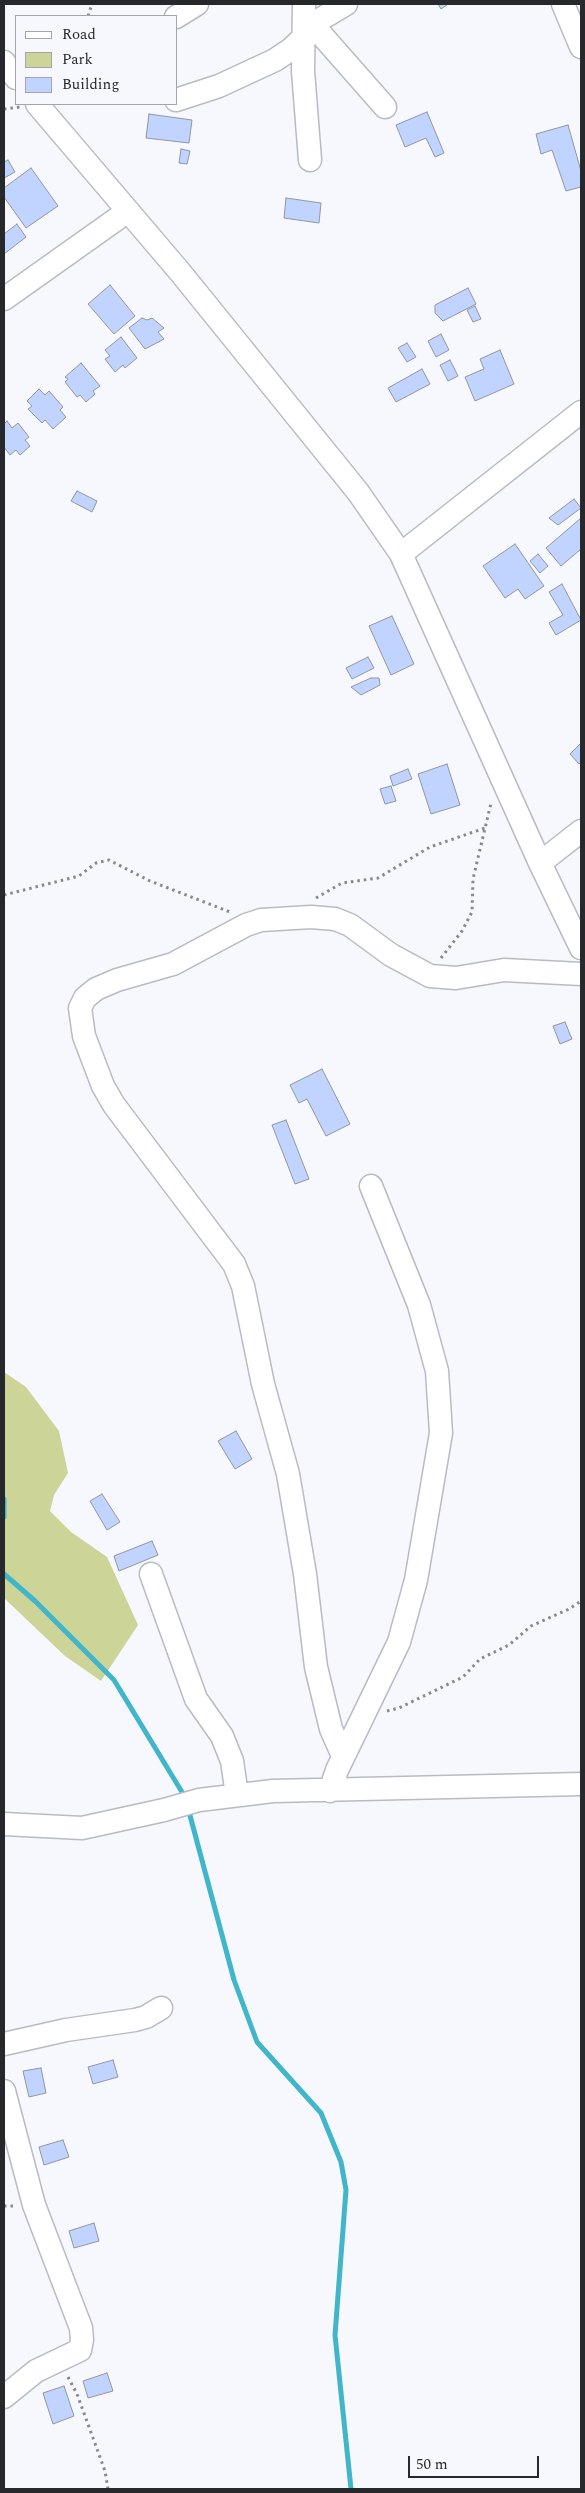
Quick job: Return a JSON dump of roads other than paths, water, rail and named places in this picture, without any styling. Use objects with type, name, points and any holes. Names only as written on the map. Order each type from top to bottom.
[{"type":"street","points":[[178,16],[197,4]]},
{"type":"street","points":[[178,99],[219,86],[275,60],[290,50],[306,24],[346,4]]},
{"type":"street","points":[[563,4],[581,47]]},
{"type":"street","points":[[306,24],[385,107]]},
{"type":"street","points":[[306,24],[304,71],[310,160]]},
{"type":"street","points":[[4,62],[15,77]]},
{"type":"street","points":[[48,108],[128,211],[180,272],[358,492],[401,554],[540,863],[581,948]]},
{"type":"street","points":[[4,299],[128,211]]},
{"type":"street","points":[[401,554],[581,412]]},
{"type":"street","points":[[540,863],[581,831]]},
{"type":"street","points":[[343,1756],[331,1729],[316,1668],[306,1574],[288,1474],[263,1384],[243,1286],[234,1264],[114,1105],[94,1066],[81,1020],[80,1008],[85,998],[96,989],[117,980],[173,964],[261,920],[335,919],[350,925],[391,955],[430,976],[456,978],[504,970],[581,974]]},
{"type":"street","points":[[330,1791],[343,1756],[399,1642],[416,1580],[441,1433],[437,1371],[419,1305],[371,1186]]},
{"type":"street","points":[[151,1574],[196,1699],[222,1736],[232,1761],[237,1795]]},
{"type":"street","points":[[4,1824],[82,1828],[164,1810],[199,1800],[272,1791],[581,1784]]},
{"type":"street","points":[[4,2044],[66,2030],[135,2020],[146,2017],[161,2008]]},
{"type":"street","points":[[4,2091],[34,2205],[81,2328],[82,2340],[80,2350],[36,2371],[4,2396]]},
{"type":"waterway","points":[[4,1499],[4,1517]]},
{"type":"waterway","points":[[4,1574],[35,1601],[114,1680],[185,1797]]},
{"type":"waterway","points":[[188,1808],[234,1980],[257,2042],[321,2113],[341,2162],[346,2190],[335,2335],[351,2489]]}]
